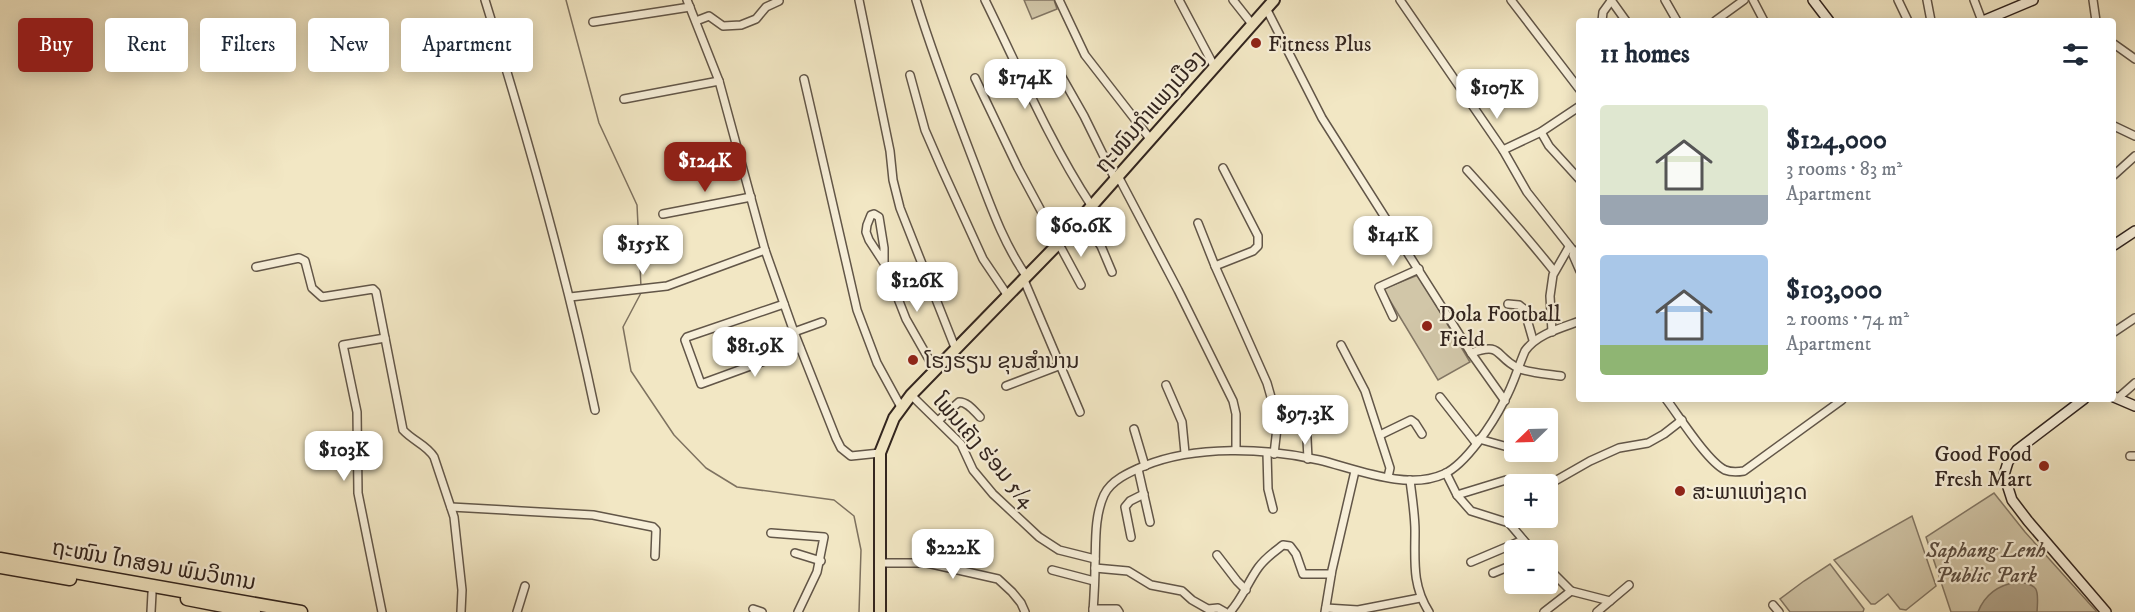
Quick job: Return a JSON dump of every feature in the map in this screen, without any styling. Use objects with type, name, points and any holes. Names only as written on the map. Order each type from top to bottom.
[{"type":"highway","name":"ຖະໜົນ ໄກສອນ ພົມວິຫານ","points":[[0,559],[302,612]]},
{"type":"highway","name":"ຖະໜົນ ໄກສອນ ພົມວິຫານ","points":[[0,567],[152,593],[208,608],[254,612]]},
{"type":"main road","points":[[1814,0],[1827,18]]},
{"type":"main road","points":[[1989,18],[2033,0]]},
{"type":"main road","name":"ຖະໜົນກຳແພງເມືອງ","points":[[880,612],[880,453],[887,432],[901,407],[911,394],[1026,279],[1270,4]]},
{"type":"main road","points":[[2116,244],[2135,231]]},
{"type":"main road","points":[[2116,398],[2135,406]]},
{"type":"main road","points":[[2080,402],[2017,450],[2008,462],[2004,475],[2012,500],[2106,612]]},
{"type":"street","points":[[485,0],[526,134],[570,297],[595,410]]},
{"type":"street","points":[[860,0],[900,208],[956,350]]},
{"type":"street","points":[[916,0],[993,213],[1026,279],[1080,412]]},
{"type":"street","points":[[985,0],[1072,176],[1091,205]]},
{"type":"street","points":[[1059,0],[1085,55],[1150,140]]},
{"type":"street","points":[[1179,0],[1214,66]]},
{"type":"street","points":[[1233,0],[1252,24]]},
{"type":"street","points":[[1400,0],[1503,150],[1527,192],[1574,250],[1573,260],[1576,265]]},
{"type":"street","points":[[1511,0],[1576,85]]},
{"type":"street","points":[[1602,18],[1603,12],[1611,0],[1624,18]]},
{"type":"street","points":[[1665,0],[1675,18]]},
{"type":"street","points":[[1722,18],[1744,0]]},
{"type":"street","points":[[1753,0],[1762,18]]},
{"type":"street","points":[[1898,0],[1907,18]]},
{"type":"street","points":[[1927,0],[1930,18]]},
{"type":"street","points":[[1974,0],[1981,18]]},
{"type":"street","points":[[2093,0],[2096,18]]},
{"type":"street","points":[[696,21],[709,16],[723,26],[741,25],[756,19],[766,7],[779,1]]},
{"type":"street","points":[[593,21],[688,3],[718,81],[765,250],[800,348],[841,448],[851,456],[880,453]]},
{"type":"street","points":[[1270,4],[1317,110],[1471,353],[1505,401]]},
{"type":"street","points":[[2116,45],[2135,59]]},
{"type":"street","points":[[1054,65],[1178,290],[1233,402],[1236,414],[1236,450]]},
{"type":"street","points":[[910,75],[926,130],[942,169],[983,259],[1008,296]]},
{"type":"street","points":[[975,78],[1018,168],[1081,285]]},
{"type":"street","points":[[804,79],[857,310],[877,363],[901,407]]},
{"type":"street","points":[[624,99],[718,81]]},
{"type":"street","points":[[1503,150],[1540,132],[1576,109]]},
{"type":"street","points":[[2116,127],[2135,136]]},
{"type":"street","points":[[1540,132],[1549,146],[1576,176]]},
{"type":"street","points":[[2116,173],[2135,156]]},
{"type":"street","points":[[1215,266],[1253,251],[1258,246],[1258,236],[1223,168]]},
{"type":"street","points":[[1467,170],[1496,204],[1518,225],[1554,271]]},
{"type":"street","points":[[663,214],[752,197]]},
{"type":"street","points":[[884,263],[883,234],[879,217],[874,214],[871,215],[867,225],[866,232],[869,240],[884,263],[906,319],[935,370]]},
{"type":"street","points":[[1081,218],[1098,240],[1112,272]]},
{"type":"street","points":[[1198,223],[1267,383],[1273,404],[1277,428],[1271,454],[1268,489],[1273,510]]},
{"type":"street","points":[[570,297],[673,285],[765,250]]},
{"type":"street","points":[[1552,332],[1550,296],[1554,271],[1574,250]]},
{"type":"street","points":[[256,267],[299,258],[304,261],[312,288],[322,297],[373,289],[378,299],[403,430],[409,437],[429,449],[454,516],[462,590],[461,612]]},
{"type":"street","points":[[1393,317],[1379,287],[1419,269]]},
{"type":"street","points":[[784,304],[687,337],[685,340],[689,355],[701,384],[800,348]]},
{"type":"street","points":[[1508,304],[1519,305],[1524,309],[1533,340]]},
{"type":"street","points":[[2116,331],[2135,318]]},
{"type":"street","points":[[794,332],[822,322]]},
{"type":"street","points":[[1119,612],[1117,609],[1093,611],[1096,529],[1104,495],[1116,481],[1146,465],[1185,453],[1236,450],[1308,459],[1388,477],[1410,480],[1435,478],[1446,474],[1477,441],[1505,401],[1525,351],[1533,340],[1576,323]]},
{"type":"street","points":[[382,612],[358,493],[357,412],[343,345],[385,338]]},
{"type":"street","points":[[1341,345],[1365,391],[1390,468],[1388,477]]},
{"type":"street","points":[[1471,353],[1487,347],[1518,368],[1561,376]]},
{"type":"street","points":[[1006,386],[1061,364]]},
{"type":"street","points":[[2116,398],[2135,383]]},
{"type":"street","points":[[1166,384],[1182,422],[1185,453]]},
{"type":"street","name":"ໂພນເຄັງ ຮ່ອມ 5/4","points":[[911,394],[961,444],[973,470],[993,494],[1039,537],[1059,550],[1095,559]]},
{"type":"street","points":[[1440,396],[1477,441],[1504,447]]},
{"type":"street","points":[[939,420],[959,402],[969,406],[980,417]]},
{"type":"street","points":[[1668,402],[1710,458],[1725,470],[1744,471],[1839,402]]},
{"type":"street","points":[[1306,419],[1308,459]]},
{"type":"street","points":[[1380,435],[1411,420],[1422,434]]},
{"type":"street","points":[[1558,479],[1619,448],[1648,443],[1682,420]]},
{"type":"street","points":[[1134,429],[1146,465]]},
{"type":"street","points":[[1138,469],[1150,522]]},
{"type":"street","points":[[1355,471],[1325,610],[1377,610],[1420,598]]},
{"type":"street","points":[[1446,474],[1457,495],[1471,511],[1504,521]]},
{"type":"street","points":[[1410,480],[1415,529],[1415,578],[1420,598],[1429,612]]},
{"type":"street","points":[[1457,495],[1504,481]]},
{"type":"street","points":[[1131,537],[1125,507],[1130,501],[1144,494]]},
{"type":"street","points":[[451,507],[593,515],[653,527],[656,530],[655,556]]},
{"type":"street","points":[[1513,528],[1523,540]]},
{"type":"street","points":[[771,532],[823,536],[821,561],[798,612]]},
{"type":"street","points":[[958,568],[966,542]]},
{"type":"street","points":[[1095,568],[1128,571],[1151,585],[1182,591],[1208,609],[1218,608],[1227,612],[1246,590],[1256,570],[1265,559],[1283,545],[1290,546],[1293,550],[1303,574],[1331,574]]},
{"type":"street","points":[[1471,562],[1504,548]]},
{"type":"street","points":[[795,553],[821,561]]},
{"type":"street","points":[[1218,555],[1246,590]]},
{"type":"street","points":[[881,563],[927,563],[958,568],[998,579],[1017,598],[1025,612]]},
{"type":"street","points":[[1493,573],[1504,568]]},
{"type":"street","points":[[1052,570],[1094,581]]},
{"type":"street","points":[[1558,578],[1571,591],[1610,601]]},
{"type":"street","points":[[1597,612],[1629,585]]},
{"type":"street","points":[[517,612],[525,586]]},
{"type":"street","points":[[1544,612],[1571,591]]},
{"type":"street","points":[[152,593],[152,612]]},
{"type":"street","points":[[1773,604],[1779,612]]},
{"type":"street","points":[[753,609],[762,612]]},
{"type":"green space","points":[[1024,0],[1054,0],[1057,9],[1032,19]]},
{"type":"green space","name":"Dola Football Field","points":[[1418,275],[1470,362],[1438,380],[1383,289]]},
{"type":"green space","name":"Saphang Lenh Public Park","points":[[1994,493],[2025,532],[2097,612],[1951,612],[1926,537]]},
{"type":"green space","points":[[1912,516],[1936,586],[1906,610],[1900,609],[1888,594],[1875,604],[1871,604],[1834,560]]},
{"type":"green space","points":[[1830,564],[1864,609],[1863,612],[1790,612],[1780,599]]},
{"type":"shaded area","points":[[2017,582],[2030,585],[2036,590],[2037,612],[1978,612],[1984,600],[1993,591]]},
{"type":"waterway","points":[[566,0],[599,123],[637,205],[641,287]]},
{"type":"waterway","points":[[642,291],[623,327],[631,371],[674,435],[706,468],[737,487],[834,500],[854,516],[861,550],[859,612]]},
{"type":"place","name":"Fitness Plus","points":[[1256,43]]},
{"type":"place","name":"Dola Football Field","points":[[1427,326]]},
{"type":"place","name":"ໂຮງຮຽນ ຂຸນສຳນານ","points":[[913,360]]},
{"type":"place","name":"Good Food Fresh Mart","points":[[2044,466]]},
{"type":"place","name":"ສະພາແຫ່ງຊາດ","points":[[1680,491]]}]
